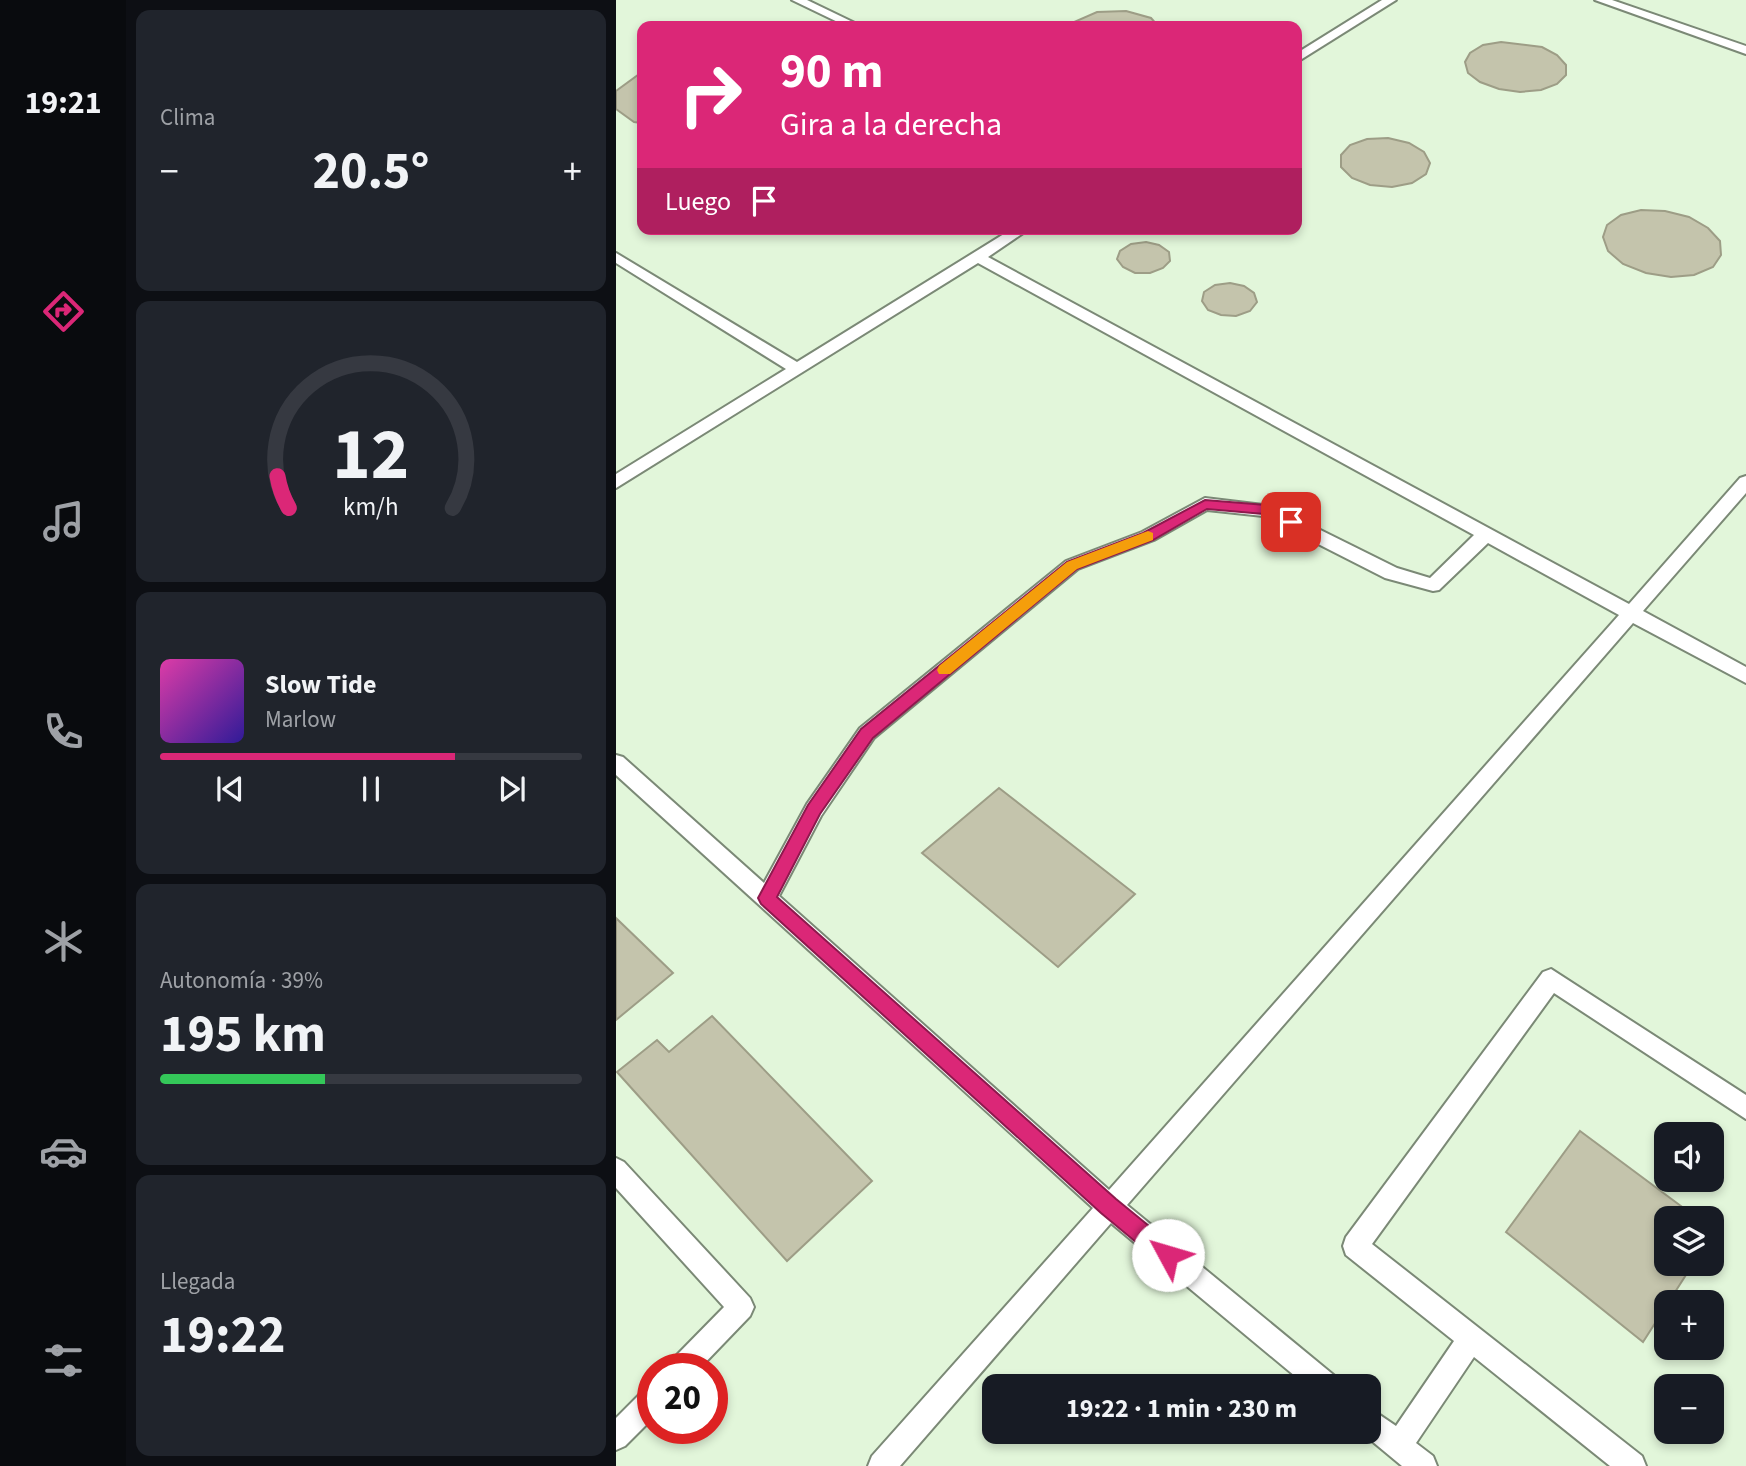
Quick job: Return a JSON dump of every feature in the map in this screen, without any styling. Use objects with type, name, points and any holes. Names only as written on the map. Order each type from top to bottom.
[{"type":"lane","points":[[798,0],[844,21]]},
{"type":"lane","points":[[1302,55],[1390,0]]},
{"type":"lane","points":[[1601,0],[1746,50]]},
{"type":"lane","points":[[616,482],[1013,235]]},
{"type":"lane","points":[[616,257],[797,369]]},
{"type":"lane","points":[[978,257],[1746,676]]},
{"type":"lane","points":[[882,1466],[1746,482]]},
{"type":"lane","points":[[767,898],[814,810],[867,733],[1072,565],[1148,536],[1205,504],[1266,510],[1391,573],[1433,585],[1485,535]]},
{"type":"lane","points":[[616,763],[1109,1206],[1312,1374]]},
{"type":"lane","points":[[1632,1466],[1355,1245],[1551,979],[1746,1108]]},
{"type":"lane","points":[[616,1170],[741,1307],[697,1353]]},
{"type":"lane","points":[[1399,1445],[1471,1338]]},
{"type":"lane","points":[[616,1437],[637,1415]]},
{"type":"lane","points":[[1381,1430],[1423,1466]]},
{"type":"shaded area","points":[[616,0],[1746,0],[1746,1466],[616,1466]]},
{"type":"building","points":[[1126,11],[1154,21],[1076,21],[1097,12]]},
{"type":"building","points":[[1501,42],[1542,47],[1557,55],[1566,65],[1566,75],[1557,84],[1541,90],[1520,92],[1499,89],[1480,82],[1468,73],[1465,62],[1470,53],[1483,45]]},
{"type":"building","points":[[637,76],[637,122],[616,109],[616,91]]},
{"type":"building","points":[[1388,138],[1409,143],[1424,152],[1430,163],[1426,174],[1412,183],[1392,187],[1370,185],[1352,178],[1341,167],[1341,155],[1350,145],[1367,139]]},
{"type":"building","points":[[1641,210],[1665,211],[1689,217],[1708,228],[1720,241],[1721,255],[1713,267],[1694,275],[1671,277],[1646,273],[1623,264],[1608,251],[1603,237],[1607,225],[1621,215]]},
{"type":"building","points":[[1146,242],[1159,245],[1169,252],[1170,261],[1163,268],[1150,273],[1135,273],[1123,267],[1117,259],[1120,251],[1131,244]]},
{"type":"building","points":[[1230,283],[1244,286],[1254,293],[1257,302],[1250,311],[1236,316],[1221,315],[1208,310],[1202,301],[1204,292],[1215,285]]},
{"type":"building","points":[[999,788],[1135,894],[1058,967],[922,853]]},
{"type":"building","points":[[616,918],[673,973],[616,1020]]},
{"type":"building","points":[[712,1016],[872,1181],[787,1261],[617,1072],[657,1040],[669,1052]]},
{"type":"building","points":[[1580,1131],[1654,1186],[1654,1192],[1662,1192],[1681,1206],[1654,1206],[1654,1276],[1685,1276],[1676,1290],[1654,1290],[1654,1325],[1643,1342],[1506,1232]]},
{"type":"slow traffic","points":[[945,670],[1072,565],[1148,536]]},
{"type":"route","points":[[1168,1255],[1109,1206],[767,898],[814,810],[867,733],[1072,565],[1148,536],[1205,504],[1266,510],[1291,522]]}]
